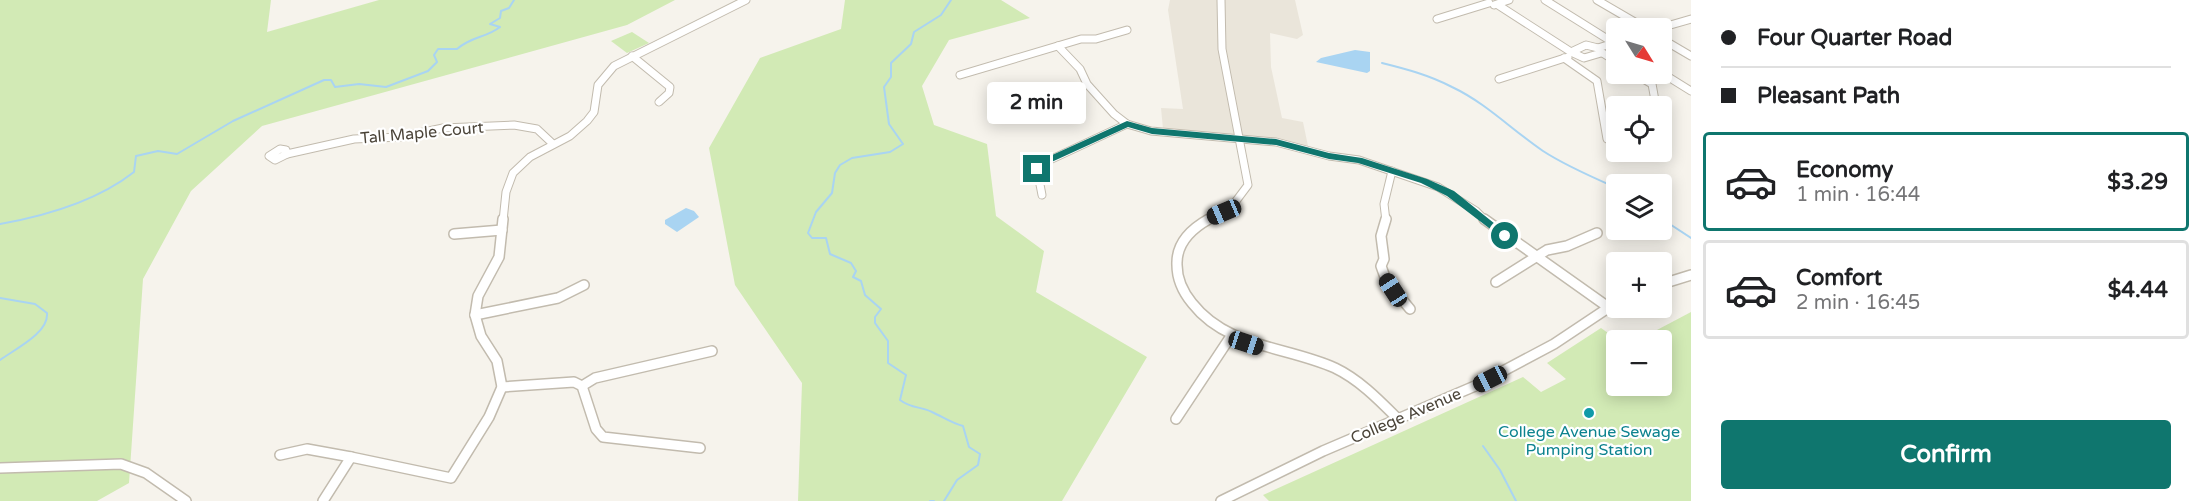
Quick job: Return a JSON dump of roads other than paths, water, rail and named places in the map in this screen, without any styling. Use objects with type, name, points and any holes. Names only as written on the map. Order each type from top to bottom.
[{"type":"street","points":[[280,455],[300,448],[311,448],[450,478],[489,417],[502,387],[497,360],[481,336],[475,315],[478,296],[499,257],[506,192],[513,173],[530,157],[570,136],[587,121],[594,112],[601,79],[614,66],[746,0]]},
{"type":"street","points":[[1221,0],[1222,49],[1248,176],[1245,192],[1235,206],[1190,230],[1180,244],[1176,263],[1179,279],[1188,298],[1212,323],[1231,336],[1260,347],[1320,362],[1336,369],[1364,387],[1399,420]]},
{"type":"street","points":[[1498,5],[1509,0]]},
{"type":"street","points":[[1545,0],[1606,37]]},
{"type":"street","points":[[1597,0],[1628,18]]},
{"type":"street","points":[[1437,19],[1487,2],[1498,5],[1584,58],[1606,47]]},
{"type":"street","points":[[1672,25],[1691,19]]},
{"type":"street","points":[[960,75],[1058,46],[1127,30]]},
{"type":"street","points":[[1499,79],[1564,58],[1586,45],[1606,54]]},
{"type":"street","points":[[1672,45],[1691,56]]},
{"type":"street","points":[[1058,46],[1080,69],[1087,84],[1114,114],[1127,124],[1152,131],[1286,143],[1329,156],[1359,160],[1424,181],[1450,194],[1536,257],[1606,300]]},
{"type":"street","points":[[632,56],[670,87],[669,93],[659,102]]},
{"type":"street","points":[[1564,58],[1598,81],[1606,133]]},
{"type":"street","points":[[1672,79],[1691,91]]},
{"type":"street","points":[[1042,195],[1037,169],[1039,165],[1127,124]]},
{"type":"street","name":"Tall Maple Court","points":[[287,154],[310,151],[354,139],[400,137],[443,128],[514,125],[537,129],[554,144]]},
{"type":"street","points":[[1392,171],[1384,204],[1387,217],[1381,236],[1384,259],[1381,266],[1393,290],[1410,309]]},
{"type":"street","points":[[454,234],[502,230]]},
{"type":"street","points":[[1496,282],[1547,250],[1567,246],[1597,233]]},
{"type":"street","points":[[1672,281],[1691,275]]},
{"type":"street","points":[[475,315],[558,298],[584,285]]},
{"type":"street","name":"College Avenue","points":[[1221,501],[1323,451],[1399,420],[1521,363],[1606,309]]},
{"type":"street","points":[[1176,419],[1200,389],[1206,370],[1231,336]]},
{"type":"street","points":[[582,386],[595,378],[712,351]]},
{"type":"street","points":[[502,387],[568,381],[582,386]]},
{"type":"street","points":[[582,386],[596,429],[603,436],[700,448]]},
{"type":"street","points":[[322,501],[351,458]]},
{"type":"street","points":[[0,468],[122,464],[146,473],[186,501]]},
{"type":"water","points":[[1355,50],[1370,52],[1370,71],[1367,73],[1316,62],[1321,58]]},
{"type":"water","points":[[686,208],[694,211],[699,217],[677,232],[665,224],[665,220]]},
{"type":"waterway","points":[[0,224],[35,217],[87,199],[134,172],[136,156],[158,151],[177,154],[233,121],[324,80],[331,80],[335,87],[359,84],[386,87],[428,71],[437,62],[434,55],[438,49],[457,49],[500,27],[490,24],[500,18],[501,11],[509,8],[514,0]]},
{"type":"waterway","points":[[944,501],[957,480],[978,465],[980,454],[969,447],[963,426],[900,400],[906,375],[888,363],[888,341],[875,323],[875,317],[881,309],[865,295],[861,281],[853,277],[856,271],[851,263],[830,254],[826,238],[812,238],[808,233],[816,212],[832,193],[835,173],[840,165],[852,158],[890,152],[903,144],[889,124],[884,87],[891,77],[891,63],[911,44],[914,32],[941,15],[951,0]]},
{"type":"waterway","points":[[1382,63],[1426,76],[1464,93],[1552,156],[1606,183]]},
{"type":"waterway","points":[[1672,226],[1691,238]]},
{"type":"waterway","points":[[0,298],[35,304],[47,313],[43,327],[37,334],[0,360]]},
{"type":"waterway","points":[[1483,446],[1500,470],[1516,501]]},
{"type":"place","name":"College Avenue Sewage Pumping Station","points":[[1589,413]]}]
